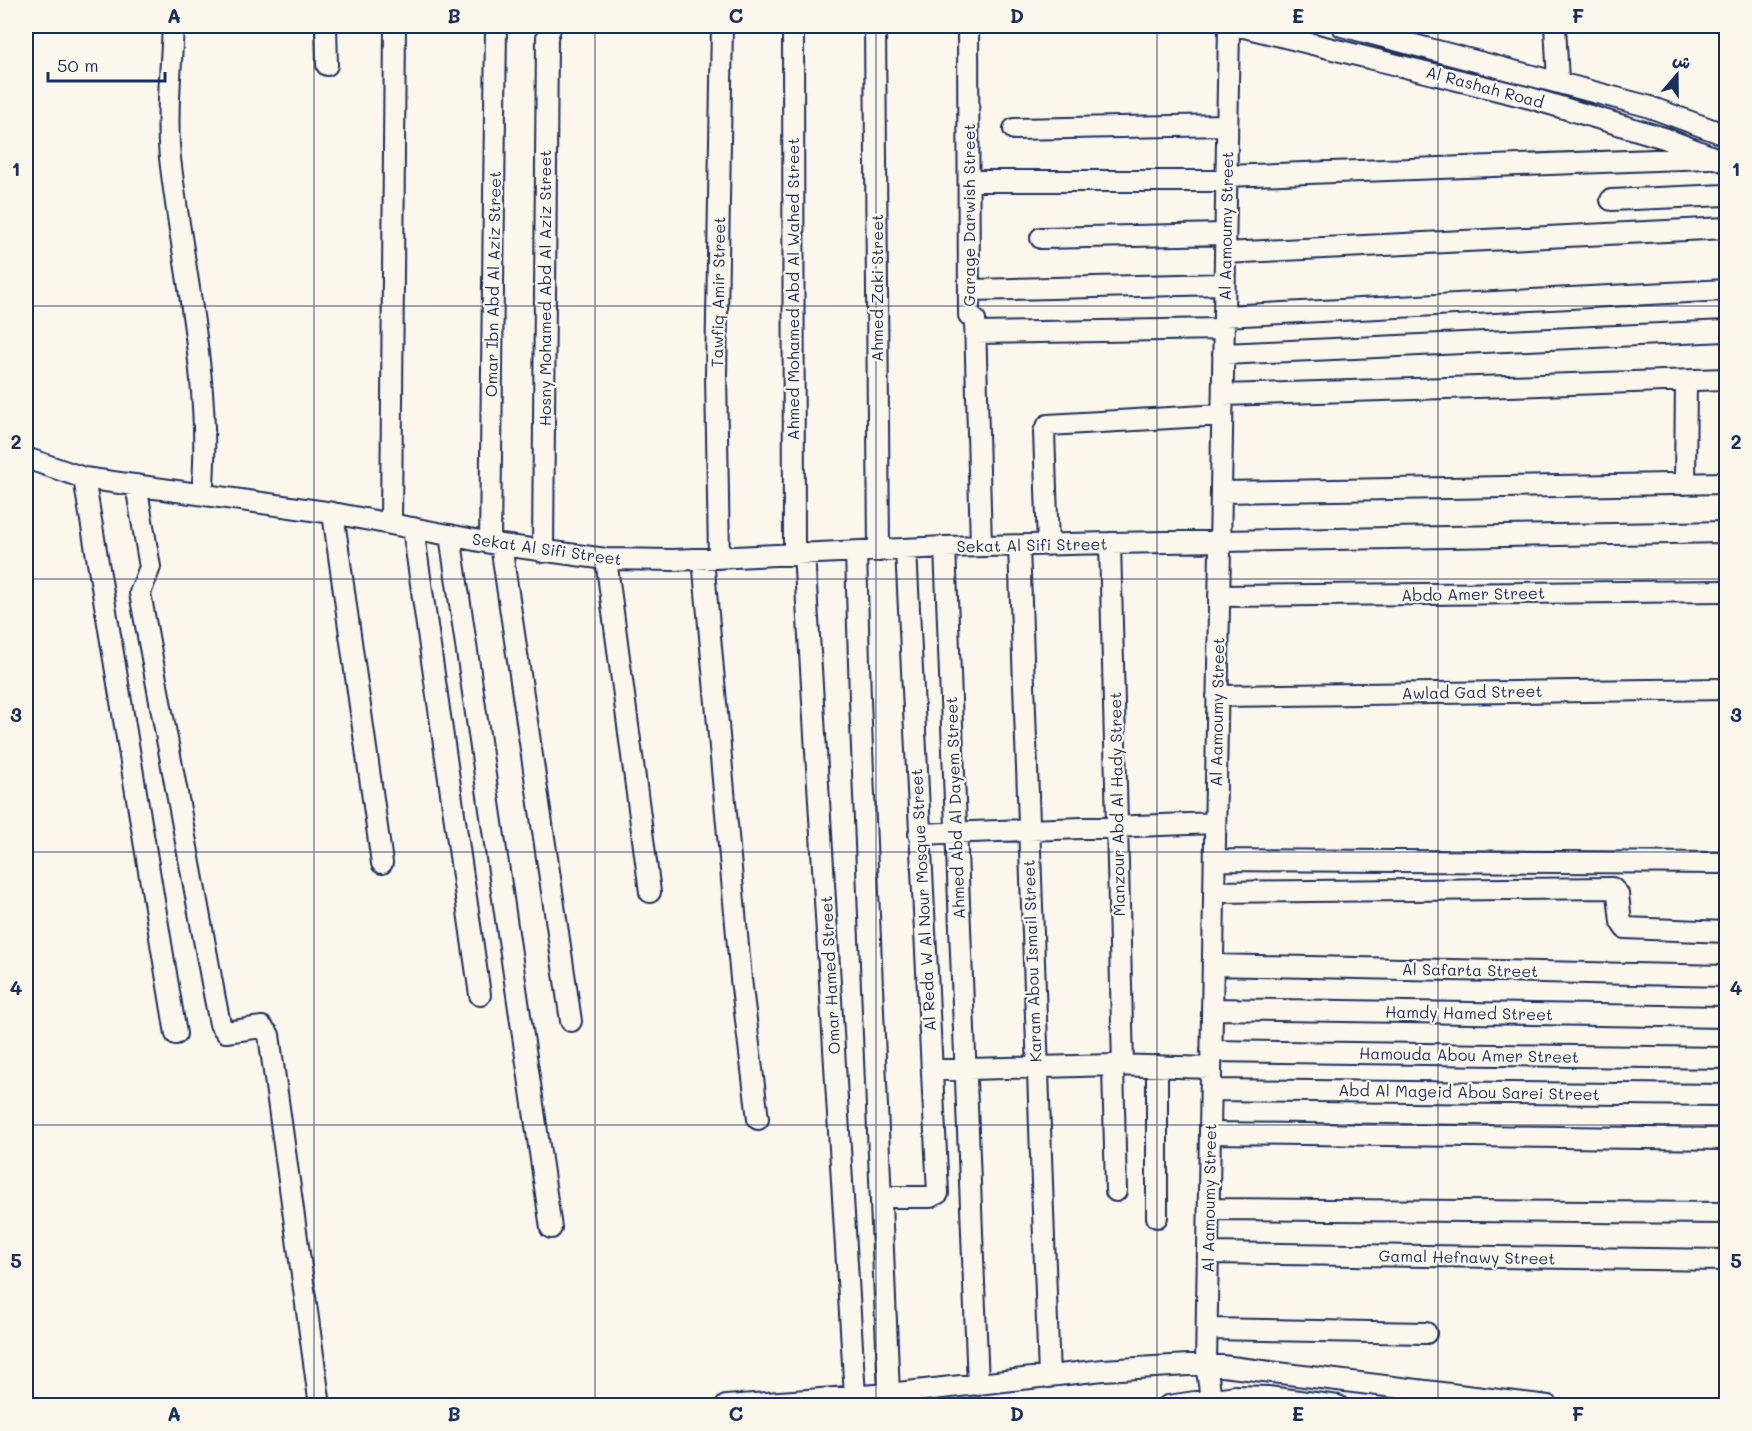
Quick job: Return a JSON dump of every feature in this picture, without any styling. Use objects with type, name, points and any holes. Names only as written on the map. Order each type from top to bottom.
[{"type":"street","points":[[173,26],[170,156],[182,234],[204,424],[206,459],[202,494]]},
{"type":"street","points":[[326,26],[327,65]]},
{"type":"street","points":[[391,524],[395,26]]},
{"type":"street","name":"Omar Ibn Abd Al Aziz Street","points":[[496,26],[495,544],[571,1021]]},
{"type":"street","name":"Hosny Mohamed Abd Al Aziz Street","points":[[543,552],[547,37],[551,26]]},
{"type":"street","name":"Tawfiq Amir Street","points":[[722,26],[711,559],[741,979],[758,1119]]},
{"type":"street","name":"Ahmed Mohamed Abd Al Wahed Street","points":[[793,26],[799,553]]},
{"type":"street","name":"Ahmed Zaki Street","points":[[875,26],[879,551]]},
{"type":"street","name":"Garage Darwish Street","points":[[968,26],[971,290],[969,315],[975,320],[976,333],[981,546]]},
{"type":"street","name":"Al Aamoumy Street","points":[[1211,1398],[1206,1364],[1229,26]]},
{"type":"street","name":"Al Rashah Road","points":[[1240,26],[1362,55],[1604,120],[1664,138],[1721,160]]},
{"type":"street","name":"Al Rashah Road","points":[[1342,26],[1362,28],[1647,106],[1726,135]]},
{"type":"street","points":[[1555,26],[1558,81]]},
{"type":"street","points":[[1362,28],[1362,55]]},
{"type":"street","points":[[1014,129],[1227,125]]},
{"type":"street","points":[[969,181],[1226,178],[1721,160]]},
{"type":"street","points":[[1611,200],[1726,195]]},
{"type":"street","points":[[1041,238],[1225,243],[1726,228]]},
{"type":"street","points":[[971,290],[1224,284]]},
{"type":"street","points":[[976,333],[1224,323],[1726,290]]},
{"type":"street","points":[[1223,354],[1726,331]]},
{"type":"street","points":[[1222,395],[1726,379]]},
{"type":"street","points":[[1685,484],[1686,381]]},
{"type":"street","points":[[1048,545],[1044,432],[1047,426],[1222,415]]},
{"type":"street","name":"Sekat Al Sifi Street","points":[[26,458],[84,478],[333,513],[495,544],[606,559],[711,559],[981,546],[1726,532]]},
{"type":"street","points":[[84,478],[176,1034]]},
{"type":"street","points":[[1221,492],[1726,483]]},
{"type":"street","points":[[136,485],[150,567],[140,593],[215,999],[220,1024],[226,1032],[262,1027],[268,1035],[320,1406]]},
{"type":"street","points":[[333,513],[382,863]]},
{"type":"street","points":[[413,528],[480,995]]},
{"type":"street","points":[[450,535],[551,1228]]},
{"type":"street","name":"Manzour Abd Al Hady Street","points":[[1110,543],[1118,825],[1116,1191]]},
{"type":"street","name":"Karam Abou Ismail Street","points":[[1019,546],[1027,829],[1049,1377]]},
{"type":"street","name":"Ahmed Abd Al Dayem Street","points":[[945,547],[978,1385]]},
{"type":"street","name":"Al Reda W Al Nour Mosque Street","points":[[883,1197],[930,1197],[938,1193],[906,549]]},
{"type":"street","points":[[856,552],[889,1394]]},
{"type":"street","name":"Omar Hamed Street","points":[[799,553],[855,1396]]},
{"type":"street","points":[[606,559],[650,892]]},
{"type":"street","name":"Abdo Amer Street","points":[[1219,596],[1726,591]]},
{"type":"street","name":"Awlad Gad Street","points":[[1217,696],[1726,688]]},
{"type":"street","points":[[919,834],[1118,825],[1215,824]]},
{"type":"street","points":[[1215,860],[1726,863]]},
{"type":"street","points":[[1214,892],[1612,888],[1618,894],[1621,922],[1625,928],[1726,932]]},
{"type":"street","name":"Al Safarta Street","points":[[1213,965],[1726,976]]},
{"type":"street","name":"Hamdy Hamed Street","points":[[1212,1008],[1726,1017]]},
{"type":"street","name":"Hamouda Abou Amer Street","points":[[932,1070],[1037,1066],[1158,1066],[1211,1060],[1726,1058]]},
{"type":"street","points":[[1157,1217],[1158,1066]]},
{"type":"street","name":"Abd Al Mageid Abou Sarei Street","points":[[1211,1090],[1726,1095]]},
{"type":"street","points":[[1210,1133],[1726,1139]]},
{"type":"street","points":[[1209,1209],[1726,1213]]},
{"type":"street","name":"Gamal Hefnawy Street","points":[[1208,1253],[1726,1260]]},
{"type":"street","points":[[1207,1329],[1426,1333]]},
{"type":"street","points":[[726,1406],[889,1394],[1103,1370],[1206,1364],[1548,1406]]},
{"type":"street","points":[[1168,1406],[1211,1398],[1268,1396],[1338,1406]]}]
